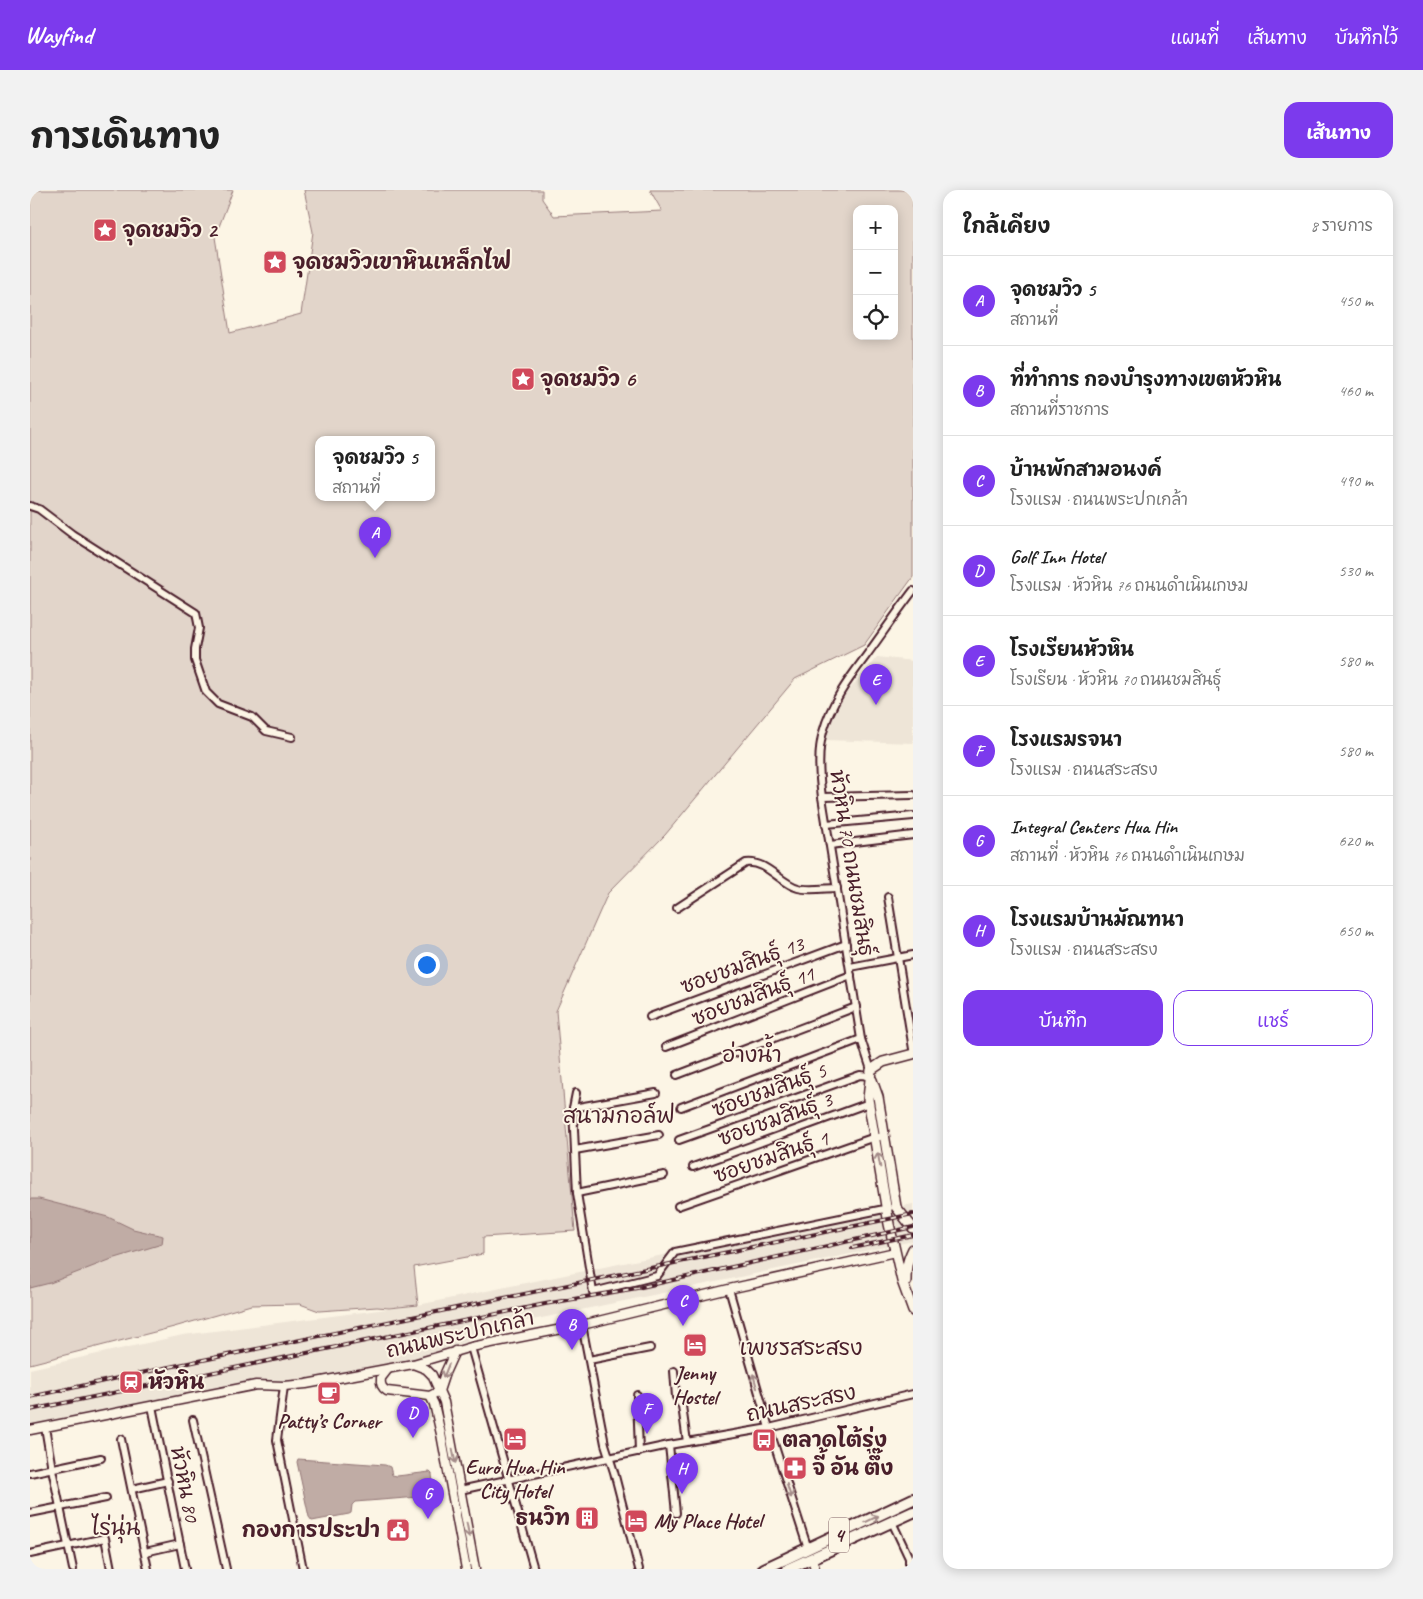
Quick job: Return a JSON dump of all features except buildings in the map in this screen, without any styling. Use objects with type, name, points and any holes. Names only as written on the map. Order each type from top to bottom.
[{"type":"main road","points":[[871,1073],[883,1062],[913,1054]]},
{"type":"main road","name":"หัวหิน 70 ถนนชมสินธุ์","points":[[871,1073],[869,1103],[880,1137]]},
{"type":"main road","name":"หัวหิน 70 ถนนชมสินธุ์","points":[[871,1073],[878,1097],[880,1137],[891,1207],[890,1229],[902,1281],[913,1311]]},
{"type":"main road","name":"หัวหิน 70 ถนนชมสินธุ์","points":[[891,1207],[910,1225]]},
{"type":"main road","points":[[890,1229],[892,1224],[900,1219],[910,1225]]},
{"type":"main road","points":[[895,1252],[904,1255],[912,1250]]},
{"type":"main road","name":"หัวหิน 70 ถนนชมสินธุ์","points":[[907,1291],[906,1267],[912,1250]]},
{"type":"main road","name":"4","points":[[788,1569],[810,1553],[913,1499]]},
{"type":"main road","name":"4","points":[[764,1569],[892,1522],[913,1512]]},
{"type":"street","points":[[30,506],[38,509],[72,534],[196,614],[199,628],[195,660],[206,692],[218,704],[252,717],[266,731],[292,737]]},
{"type":"street","name":"หัวหิน 70 ถนนชมสินธุ์","points":[[871,1073],[861,1039],[826,824],[819,768],[820,744],[831,709],[846,683],[913,591]]},
{"type":"street","points":[[822,796],[913,795]]},
{"type":"street","points":[[826,824],[913,816]]},
{"type":"street","points":[[830,845],[913,835]]},
{"type":"street","points":[[677,908],[746,863],[752,862],[763,866],[797,888],[837,888]]},
{"type":"street","points":[[888,897],[913,1049]]},
{"type":"street","name":"ซอยชมสินธุ์ 13","points":[[650,1017],[846,944]]},
{"type":"street","points":[[850,967],[913,955]]},
{"type":"street","name":"ซอยชมสินธุ์ 11","points":[[666,1047],[851,975]]},
{"type":"street","points":[[678,1075],[856,1007]]},
{"type":"street","points":[[681,1107],[861,1039]]},
{"type":"street","name":"ซอยชมสินธุ์ 5","points":[[679,1140],[860,1075],[871,1073]]},
{"type":"street","points":[[576,1093],[573,1108],[577,1193],[593,1292],[657,1276],[675,1252],[891,1207]]},
{"type":"street","points":[[573,1108],[656,1093]]},
{"type":"street","name":"ซอยชมสินธุ์ 3","points":[[693,1166],[869,1103]]},
{"type":"street","points":[[575,1150],[659,1135]]},
{"type":"street","name":"ซอยชมสินธุ์ 1","points":[[678,1206],[880,1137]]},
{"type":"street","points":[[577,1193],[664,1175]]},
{"type":"street","name":"ถนนพระปกเกล้า","points":[[30,1430],[256,1386],[284,1386],[413,1364],[471,1347],[582,1325],[729,1289],[895,1252]]},
{"type":"street","points":[[729,1289],[769,1428],[815,1569]]},
{"type":"street","points":[[582,1325],[605,1444],[639,1569]]},
{"type":"street","points":[[471,1347],[534,1569]]},
{"type":"street","points":[[589,1360],[650,1348]]},
{"type":"street","points":[[362,1373],[374,1378],[388,1391],[430,1396],[440,1391],[445,1373],[455,1351]]},
{"type":"street","points":[[413,1364],[429,1371],[444,1402],[449,1432],[456,1491],[465,1566],[474,1565],[456,1491],[441,1434],[434,1404],[430,1396]]},
{"type":"street","points":[[381,1386],[380,1378],[388,1369]]},
{"type":"street","points":[[674,1371],[676,1397],[682,1406],[687,1442]]},
{"type":"street","points":[[284,1386],[277,1440],[303,1569]]},
{"type":"street","name":"ถนนสระสรง","points":[[456,1491],[669,1445],[769,1428],[913,1394]]},
{"type":"street","points":[[637,1395],[639,1452]]},
{"type":"street","name":"หัวหิน 80","points":[[152,1406],[185,1569]]},
{"type":"street","points":[[193,1420],[226,1569]]},
{"type":"street","points":[[45,1427],[73,1569]]},
{"type":"street","points":[[441,1434],[449,1432]]},
{"type":"street","points":[[121,1439],[148,1569]]},
{"type":"street","points":[[669,1445],[676,1514]]},
{"type":"street","points":[[30,1473],[101,1458]]},
{"type":"street","points":[[132,1489],[168,1481]]},
{"type":"street","points":[[30,1513],[106,1498]]},
{"type":"street","points":[[892,1522],[909,1558],[909,1569]]},
{"type":"street","points":[[30,1554],[105,1538],[111,1569]]},
{"type":"street","points":[[145,1552],[180,1544]]},
{"type":"shaded area","points":[[30,190],[233,190],[215,237],[230,333],[301,314],[313,232],[304,190],[542,190],[542,199],[554,216],[662,211],[650,190],[911,190],[913,193],[913,577],[864,645],[795,679],[665,835],[608,893],[556,1011],[575,1231],[483,1237],[483,1254],[414,1267],[418,1305],[319,1311],[300,1304],[251,1305],[30,1364]]},
{"type":"shaded area","points":[[877,657],[913,661],[913,743],[825,740],[842,698]]},
{"type":"shaded area","points":[[30,1199],[39,1199],[108,1217],[133,1229],[163,1236],[162,1244],[112,1259],[50,1283],[30,1288]]},
{"type":"shaded area","points":[[913,1204],[913,1241],[474,1332],[474,1338],[421,1359],[311,1380],[285,1383],[258,1379],[30,1426],[30,1369],[183,1335],[418,1305]]},
{"type":"shaded area","points":[[735,1296],[809,1538],[801,1541],[763,1424],[727,1299]]},
{"type":"shaded area","points":[[298,1459],[385,1465],[390,1467],[392,1475],[397,1476],[430,1472],[432,1474],[434,1495],[355,1502],[349,1514],[312,1521],[309,1517],[297,1462]]},
{"type":"railway","points":[[30,1397],[913,1214]]},
{"type":"railway","points":[[30,1410],[545,1304],[637,1288],[913,1227]]},
{"type":"railway","points":[[852,1248],[913,1235]]},
{"type":"place","name":"จุดชมวิว 2","points":[[105,230]]},
{"type":"place","name":"จุดชมวิวเขาหินเหล็กไฟ","points":[[275,262]]},
{"type":"place","name":"จุดชมวิว 6","points":[[523,379]]},
{"type":"place","name":"จุดชมวิว 5","points":[[375,558]]},
{"type":"place","name":"โรงเรียนหัวหิน","points":[[876,705]]},
{"type":"place","name":"บ้านพักสามอนงค์","points":[[683,1326]]},
{"type":"place","name":"Jenny Hostel","points":[[695,1345]]},
{"type":"place","name":"ที่ทำการ กองบำรุงทางเขตหัวหิน","points":[[572,1350]]},
{"type":"place","name":"หัวหิน","points":[[131,1382]]},
{"type":"place","name":"Patty’s Corner","points":[[329,1393]]},
{"type":"place","name":"โรงแรมรจนา","points":[[647,1434]]},
{"type":"place","name":"Golf Inn Hotel","points":[[413,1438]]},
{"type":"place","name":"Euro Hua Hin City Hotel","points":[[515,1439]]},
{"type":"place","name":"ตลาดโต้รุ่ง","points":[[764,1440]]},
{"type":"place","name":"จี้ อัน ตึ๊ง","points":[[795,1468]]},
{"type":"place","name":"โรงแรมบ้านมัณฑนา","points":[[682,1494]]},
{"type":"place","name":"ธนวิท","points":[[587,1518]]},
{"type":"place","name":"Integral Centers Hua Hin","points":[[428,1519]]},
{"type":"place","name":"My Place Hotel","points":[[636,1521]]},
{"type":"place","name":"กองการประปา","points":[[398,1530]]},
{"type":"district","name":"อ่างน้ำ","points":[[752,1054]]},
{"type":"district","name":"สนามกอล์ฟ","points":[[619,1115]]},
{"type":"district","name":"เพชรสระสรง","points":[[801,1347]]},
{"type":"district","name":"ไร่นุ่น","points":[[116,1527]]}]
